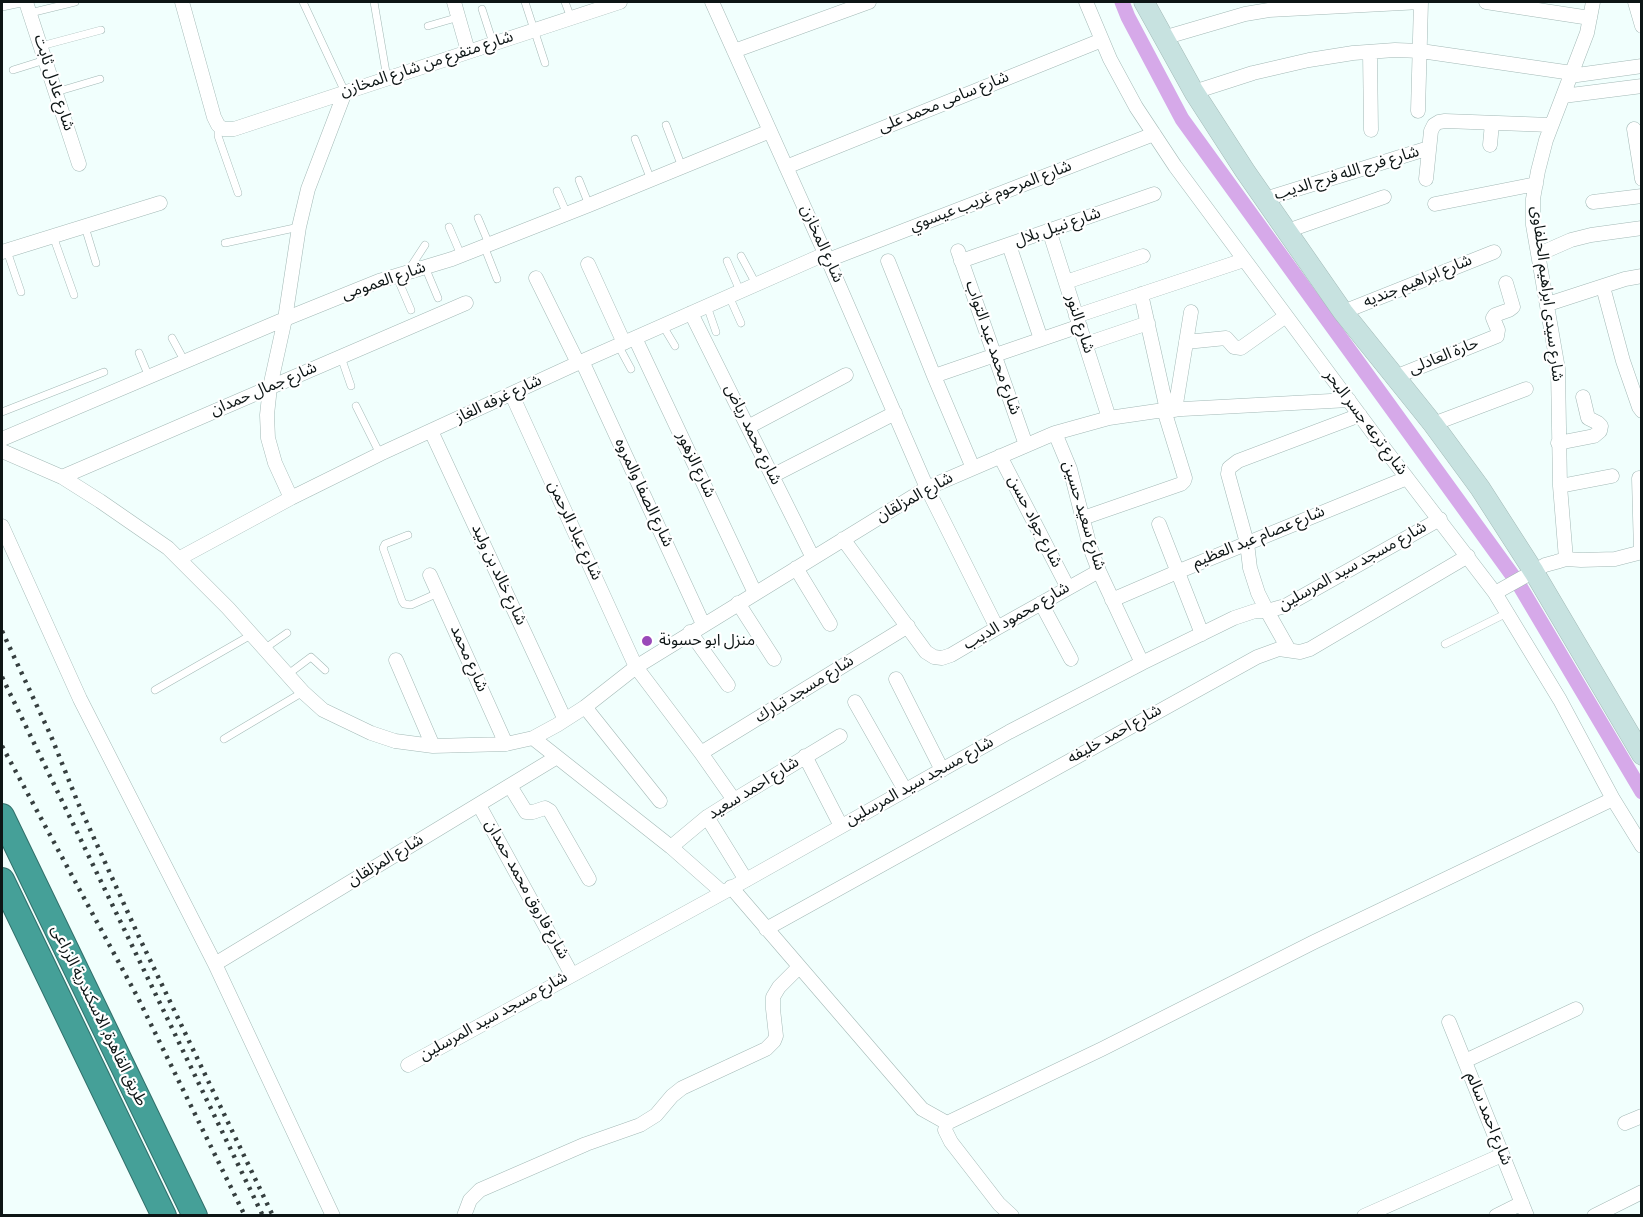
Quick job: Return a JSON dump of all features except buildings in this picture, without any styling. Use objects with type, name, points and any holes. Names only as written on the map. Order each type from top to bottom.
[{"type":"highway","name":"طريق القاهرة, الاسكندرية الزراعى","points":[[2,816],[195,1215]]},
{"type":"highway","name":"طريق القاهرة, الاسكندرية الزراعى","points":[[2,880],[164,1215]]},
{"type":"street","points":[[182,2],[214,117],[218,125],[229,129]]},
{"type":"street","points":[[454,2],[468,51]]},
{"type":"street","name":"شارع متفرع من شارع المخازن","points":[[229,129],[620,2]]},
{"type":"street","name":"شارع المخازن","points":[[712,2],[827,257],[927,488],[997,628]]},
{"type":"street","points":[[734,51],[869,2]]},
{"type":"street","name":"شارع ترعه جسر البحر","points":[[1086,2],[1110,60],[1136,107],[1175,166],[1407,478],[1468,556],[1499,591],[1507,613],[1560,700],[1641,846]]},
{"type":"street","points":[[1144,2],[1194,92],[1265,200],[1343,312],[1433,424],[1480,488],[1641,755]]},
{"type":"street","points":[[1163,38],[1245,14],[1269,10],[1421,2],[1418,111]]},
{"type":"street","points":[[1488,2],[1534,5],[1590,18]]},
{"type":"street","name":"شارع سيدى ابراهيم الحلفاوى","points":[[1566,559],[1558,443],[1558,369],[1533,225],[1533,199],[1546,140],[1587,33],[1593,2]]},
{"type":"street","name":"شارع عادل ثابت","points":[[27,5],[79,164]]},
{"type":"street","points":[[1638,7],[1641,26]]},
{"type":"street","name":"شارع سامى محمد على","points":[[786,167],[1102,40]]},
{"type":"street","points":[[1194,92],[1253,73],[1353,53],[1370,52],[1421,51],[1571,74],[1641,66]]},
{"type":"street","points":[[1370,52],[1371,130]]},
{"type":"street","points":[[1563,96],[1641,86]]},
{"type":"street","points":[[291,498],[275,463],[268,438],[267,415],[270,387],[285,319],[299,227],[312,174],[345,92]]},
{"type":"street","points":[[1426,178],[1431,131],[1439,122],[1551,125]]},
{"type":"street","points":[[1490,145],[1492,123]]},
{"type":"street","points":[[1634,129],[1641,179]]},
{"type":"street","name":"شارع العمومى","points":[[2,439],[285,319],[402,273],[461,255],[567,214],[770,131]]},
{"type":"street","name":"شارع المرحوم غريب عيسوي","points":[[827,257],[1154,134]]},
{"type":"street","name":"شارع فرج الله فرج الديب","points":[[1265,200],[1429,148]]},
{"type":"street","points":[[1435,204],[1536,184]]},
{"type":"street","name":"شارع نبيل بلال","points":[[960,256],[1009,245],[1154,194]]},
{"type":"street","points":[[1593,202],[1641,196]]},
{"type":"street","points":[[1287,231],[1384,197]]},
{"type":"street","points":[[4,252],[160,203]]},
{"type":"street","points":[[1539,254],[1571,240],[1641,228]]},
{"type":"street","name":"شارع النور","points":[[1049,230],[1109,418]]},
{"type":"street","points":[[1009,245],[1041,339]]},
{"type":"street","name":"شارع ابراهيم جنديه","points":[[1343,312],[1494,252]]},
{"type":"street","name":"شارع محمد عبد التواب","points":[[960,256],[1026,445]]},
{"type":"street","points":[[1066,282],[1143,256]]},
{"type":"street","name":"شارع غرفه الغاز","points":[[180,558],[291,498],[380,454],[756,284],[827,257]]},
{"type":"street","points":[[934,376],[1041,339],[1142,294],[1244,260]]},
{"type":"street","points":[[888,261],[973,468]]},
{"type":"street","name":"شارع الزهور","points":[[588,264],[755,592]]},
{"type":"street","points":[[1548,304],[1641,276]]},
{"type":"street","name":"شارع الصفا والمروه","points":[[537,278],[580,362],[703,624]]},
{"type":"street","name":"حارة العادلى","points":[[1395,377],[1497,336],[1498,330],[1493,318],[1513,307],[1506,283]]},
{"type":"street","points":[[1603,287],[1625,369],[1641,411]]},
{"type":"street","points":[[1083,518],[1181,484],[1185,478],[1142,294]]},
{"type":"street","name":"شارع جمال حمدان","points":[[62,477],[466,303]]},
{"type":"street","points":[[1169,410],[1191,312]]},
{"type":"street","name":"شارع محمد رياض","points":[[691,313],[813,558]]},
{"type":"street","points":[[1186,342],[1222,338],[1229,340],[1234,347],[1241,348],[1286,316]]},
{"type":"street","points":[[1086,344],[1148,323]]},
{"type":"street","points":[[748,427],[846,375]]},
{"type":"street","points":[[1433,424],[1526,389]]},
{"type":"street","name":"شارع عباد الرحمن","points":[[512,394],[636,667],[734,800]]},
{"type":"street","points":[[1558,443],[1594,436],[1600,431],[1598,423],[1588,418],[1583,398]]},
{"type":"street","name":"شارع المزلقان","points":[[2,451],[62,477],[152,536],[180,558],[287,675],[323,710],[371,733],[395,741],[433,746],[506,744],[533,738],[565,720],[636,667],[690,632],[927,488],[1055,433],[1109,418],[1169,410],[1349,400]]},
{"type":"street","points":[[772,476],[895,413]]},
{"type":"street","points":[[1289,650],[1258,593],[1228,474],[1229,468],[1238,461],[1360,415]]},
{"type":"street","name":"شارع خالد بن وليد","points":[[431,431],[565,720]]},
{"type":"street","name":"شارع سعيد حسين","points":[[1055,433],[1070,469],[1090,547],[1142,663]]},
{"type":"street","name":"شارع جواد حسن","points":[[1000,456],[1068,588]]},
{"type":"street","points":[[1560,486],[1612,476]]},
{"type":"street","name":"شارع عصام عبد العظيم","points":[[1112,600],[1407,478]]},
{"type":"street","points":[[1499,591],[1545,565],[1566,559],[1615,558],[1641,552],[1639,478]]},
{"type":"street","name":"شارع مسجد سيد المرسلين","points":[[408,1065],[746,880],[1009,732],[1142,663],[1245,614],[1255,611],[1267,612],[1285,606],[1440,519]]},
{"type":"street","points":[[1159,524],[1202,634]]},
{"type":"street","points":[[2,525],[80,699],[215,964],[333,1215]]},
{"type":"street","points":[[843,539],[908,626]]},
{"type":"street","name":"شارع احمد خليفه","points":[[766,929],[1257,657],[1279,649],[1300,652],[1310,649],[1468,556]]},
{"type":"street","points":[[796,568],[830,624]]},
{"type":"street","name":"شارع محمود الديب","points":[[908,626],[926,652],[934,657],[951,656],[1100,571]]},
{"type":"street","name":"شارع محمد","points":[[430,574],[506,744]]},
{"type":"street","points":[[738,603],[774,659]]},
{"type":"street","points":[[1041,603],[1071,659]]},
{"type":"street","name":"شارع مسجد تبارك","points":[[701,753],[908,626]]},
{"type":"street","points":[[690,632],[728,685]]},
{"type":"street","points":[[396,660],[433,746]]},
{"type":"street","points":[[896,679],[942,770]]},
{"type":"street","points":[[855,702],[905,790]]},
{"type":"street","points":[[585,707],[660,801]]},
{"type":"street","name":"شارع احمد سعيد","points":[[671,847],[708,817],[840,736]]},
{"type":"street","points":[[533,738],[727,890],[766,929],[922,1109],[947,1123]]},
{"type":"street","points":[[805,756],[841,826]]},
{"type":"street","name":"شارع المزلقان","points":[[215,964],[557,757]]},
{"type":"street","points":[[510,786],[526,812],[545,808],[550,811],[589,879]]},
{"type":"street","points":[[1012,1215],[999,1204],[951,1142],[945,1130],[947,1123],[1102,1049],[1314,942],[1613,799]]},
{"type":"street","name":"شارع فاروق محمد حمدان","points":[[479,804],[572,975]]},
{"type":"street","points":[[708,817],[746,880]]},
{"type":"street","points":[[464,1215],[470,1200],[480,1190],[586,1144],[640,1125],[656,1115],[682,1088],[771,1046],[776,1036],[773,997],[779,987],[799,967]]},
{"type":"street","points":[[1465,1061],[1576,1009]]},
{"type":"street","name":"شارع احمد سالم","points":[[1449,1022],[1524,1209]]},
{"type":"street","points":[[1625,1123],[1641,1116]]},
{"type":"street","points":[[1364,1215],[1502,1155]]},
{"type":"street","points":[[1594,1215],[1641,1192]]},
{"type":"street","points":[[1496,1215],[1524,1209]]},
{"type":"lane","points":[[2,7],[75,2]]},
{"type":"lane","points":[[303,2],[345,92]]},
{"type":"lane","points":[[374,2],[387,78]]},
{"type":"lane","points":[[525,2],[545,63]]},
{"type":"lane","points":[[565,2],[570,18]]},
{"type":"lane","points":[[482,9],[493,43]]},
{"type":"lane","points":[[428,26],[459,17]]},
{"type":"lane","points":[[13,70],[43,53],[101,30]]},
{"type":"lane","points":[[56,92],[100,79]]},
{"type":"lane","points":[[666,125],[682,167]]},
{"type":"lane","points":[[229,129],[218,132],[218,136],[238,193]]},
{"type":"lane","points":[[635,139],[651,180]]},
{"type":"lane","points":[[579,180],[589,205]]},
{"type":"lane","points":[[557,191],[567,214]]},
{"type":"lane","points":[[478,218],[497,279]]},
{"type":"lane","points":[[84,226],[96,263]]},
{"type":"lane","points":[[225,243],[299,227]]},
{"type":"lane","points":[[449,227],[461,255]]},
{"type":"lane","points":[[53,236],[74,295]]},
{"type":"lane","points":[[411,310],[402,273],[424,245]]},
{"type":"lane","points":[[4,252],[21,292]]},
{"type":"lane","points":[[741,256],[756,284]]},
{"type":"lane","points":[[727,261],[741,323]]},
{"type":"lane","points":[[425,267],[438,298]]},
{"type":"lane","points":[[707,306],[716,332]]},
{"type":"lane","points":[[663,326],[675,346]]},
{"type":"lane","points":[[172,338],[184,362]]},
{"type":"lane","points":[[626,342],[631,369]]},
{"type":"lane","points":[[139,353],[150,377]]},
{"type":"lane","points":[[341,357],[351,386]]},
{"type":"lane","points":[[2,412],[104,372]]},
{"type":"lane","points":[[356,406],[380,454]]},
{"type":"lane","points":[[408,535],[385,544],[383,548],[402,601],[407,605],[439,593]]},
{"type":"lane","points":[[1445,644],[1507,613]]},
{"type":"lane","points":[[264,649],[287,633]]},
{"type":"lane","points":[[155,690],[251,635]]},
{"type":"lane","points":[[287,675],[311,657],[325,670]]},
{"type":"lane","points":[[224,739],[303,692]]},
{"type":"waterway","points":[[1122,2],[1182,119],[1518,583],[1642,792]]},
{"type":"railway","points":[[2,631],[51,736],[78,803],[139,937],[273,1216]]},
{"type":"railway","points":[[2,677],[263,1216]]},
{"type":"railway","points":[[2,746],[138,998],[245,1216]]},
{"type":"place","name":"منزل ابو حسونة","points":[[647,641]]}]
